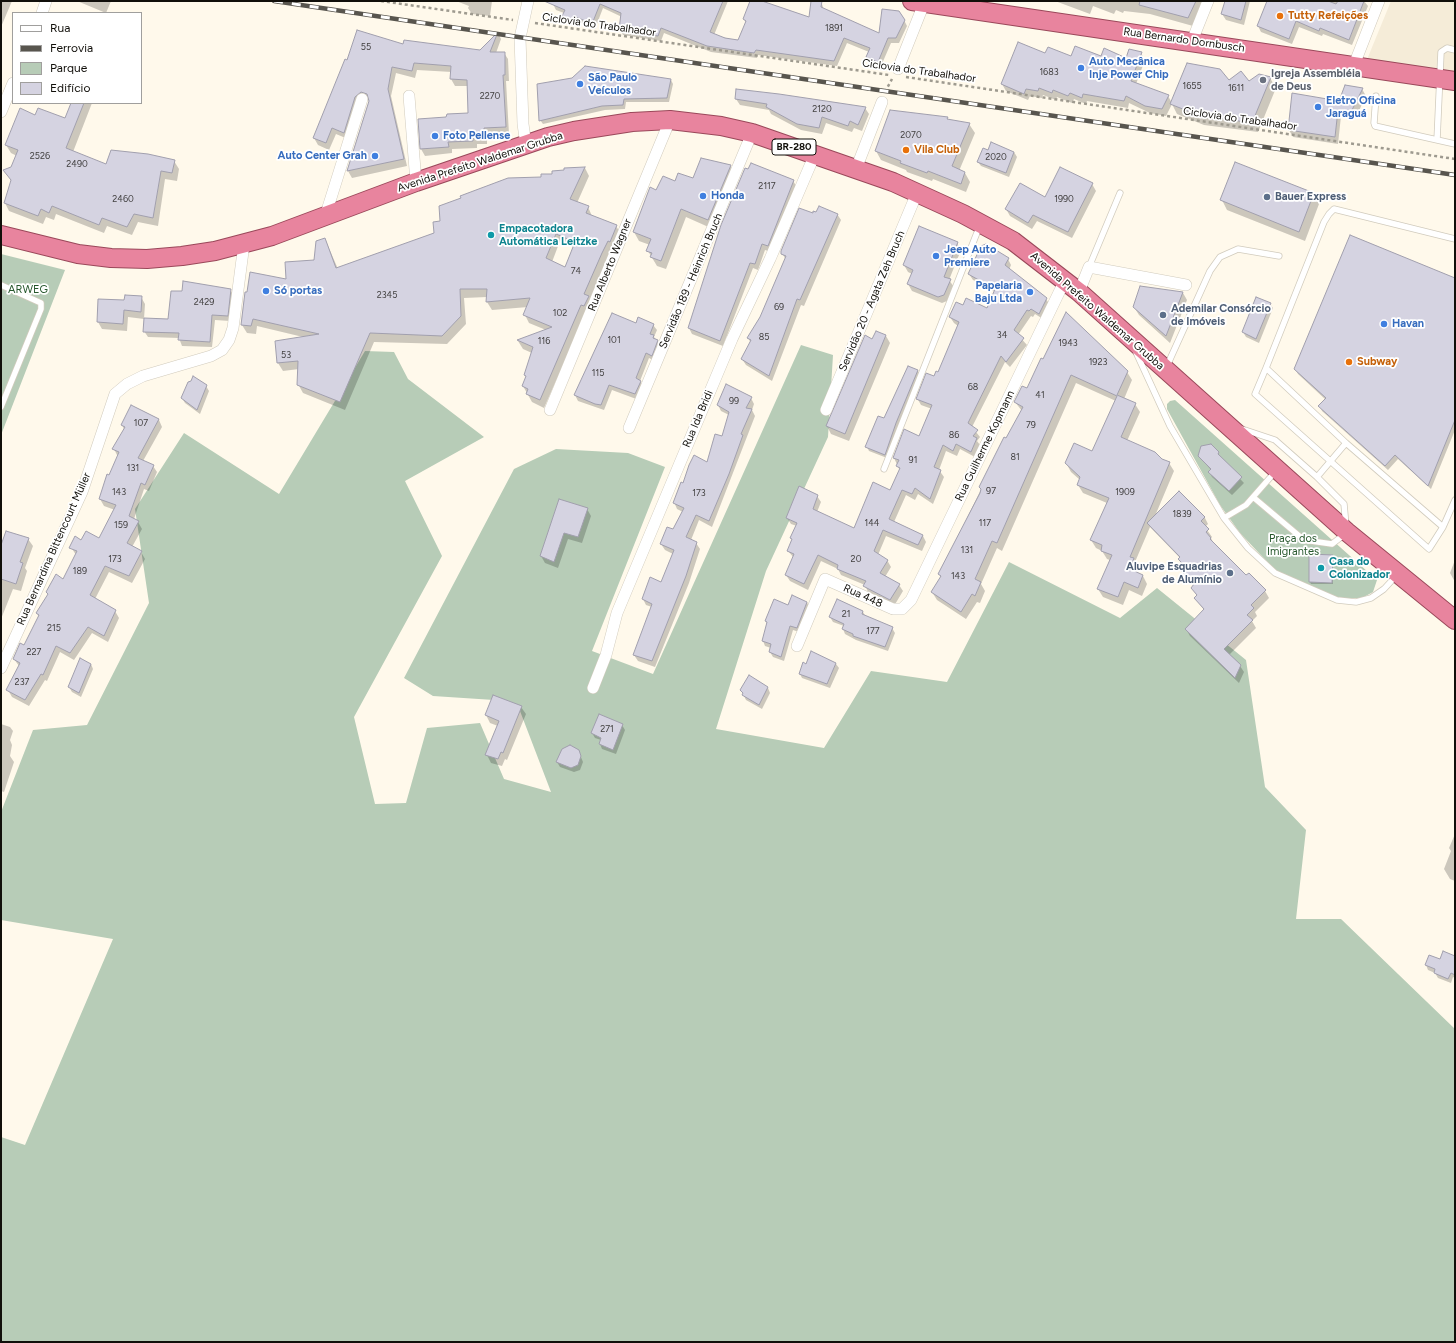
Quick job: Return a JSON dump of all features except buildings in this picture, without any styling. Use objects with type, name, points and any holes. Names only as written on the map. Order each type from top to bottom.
[{"type":"highway","name":"Rua Bernardo Dornbusch","points":[[921,2],[1447,79]]},
{"type":"highway","name":"Avenida Prefeito Waldemar Grubba","points":[[1,235],[50,249],[111,258],[147,259],[182,256],[244,244],[325,217],[416,182],[548,138],[603,126],[670,120],[721,126],[752,133],[815,154],[918,193],[981,223],[1014,241],[1079,292],[1347,532],[1455,620]]},
{"type":"street","points":[[42,12],[46,1]]},
{"type":"street","points":[[526,146],[523,124],[520,38],[528,1]]},
{"type":"street","points":[[1192,41],[1208,1]]},
{"type":"street","points":[[1354,65],[1379,1]]},
{"type":"street","points":[[896,72],[921,2]]},
{"type":"street","points":[[1,112],[12,85]]},
{"type":"street","points":[[409,96],[416,182]]},
{"type":"street","points":[[325,217],[362,99]]},
{"type":"street","points":[[856,169],[882,102]]},
{"type":"street","name":"Rua Alberto Wagner","points":[[550,410],[670,120]]},
{"type":"street","name":"Servidão 189 - Heinrich Bruch","points":[[629,428],[752,133]]},
{"type":"street","name":"Rua Ida Bridi","points":[[593,688],[606,655],[620,606],[732,339],[770,259],[815,154]]},
{"type":"street","name":"Servidão 20 - Agata Zeh Bruch","points":[[826,410],[918,193]]},
{"type":"street","name":"Rua Bernardina Bittencourt Müller","points":[[1,668],[82,492],[115,394],[127,384],[143,376],[211,356],[222,350],[230,340],[233,328],[244,244]]},
{"type":"street","points":[[1079,292],[1089,268],[1186,285]]},
{"type":"street","name":"Rua Guilherme Kopmann","points":[[902,609],[910,600],[1065,280]]},
{"type":"street","name":"Rua 448","points":[[797,646],[825,579],[893,609],[902,609]]},
{"type":"lane","points":[[1437,140],[1447,79],[1442,50],[1447,48],[1455,50]]},
{"type":"lane","points":[[1376,96],[1375,126],[1455,144]]},
{"type":"lane","points":[[1089,268],[1120,193]]},
{"type":"lane","points":[[1455,239],[1334,210],[1328,214],[1256,394],[1428,549],[1443,527],[1455,500]]},
{"type":"lane","points":[[884,469],[981,223]]},
{"type":"lane","points":[[1165,370],[1210,271],[1220,257],[1238,249],[1279,256]]},
{"type":"lane","points":[[1,285],[41,303],[41,309],[1,407]]},
{"type":"lane","points":[[1130,337],[1170,426],[1224,518],[1248,548],[1275,573],[1337,600],[1356,602],[1371,598],[1384,589],[1398,574]]},
{"type":"lane","points":[[1266,368],[1287,390],[1443,527]]},
{"type":"lane","points":[[1225,424],[1275,440],[1317,476],[1344,504],[1347,532],[1332,544],[1304,540],[1253,497]]},
{"type":"lane","points":[[1317,476],[1346,443]]},
{"type":"lane","points":[[1224,518],[1246,505],[1276,470]]},
{"type":"path","name":"Ciclovia do Trabalhador","points":[[381,1],[523,22],[896,72],[1455,159]]},
{"type":"path","points":[[882,102],[896,72]]},
{"type":"shaded area","points":[[1391,1],[1455,1],[1455,73],[1366,62]]},
{"type":"green space","name":"ARWEG","points":[[1,254],[65,270],[1,435]]},
{"type":"green space","points":[[801,345],[833,355],[828,437],[766,571],[716,729],[824,748],[871,671],[947,682],[1009,562],[1120,618],[1157,588],[1246,660],[1265,787],[1306,830],[1296,919],[1341,919],[1455,1029],[1455,1342],[1,1342],[1,1137],[25,1145],[113,939],[1,920],[1,812],[33,730],[87,725],[149,603],[135,509],[184,433],[279,494],[365,351],[394,352],[408,379],[484,437],[405,481],[442,556],[354,717],[375,804],[406,803],[427,728],[480,723],[504,779],[551,792],[520,711],[494,700],[433,696],[404,678],[514,469],[556,449],[628,453],[665,467],[592,651],[653,674]]},
{"type":"green space","name":"Praça dos Imigrantes","points":[[1175,400],[1377,580],[1373,592],[1362,598],[1339,598],[1286,577],[1274,569],[1240,533],[1220,505],[1167,409],[1167,404],[1170,401]]},
{"type":"railway","points":[[274,1],[1455,175]]},
{"type":"place","name":"Tutty Refeições","points":[[1280,16]]},
{"type":"place","name":"Auto Mecânica Inje Power Chip","points":[[1081,68]]},
{"type":"place","name":"Igreja Assembléia de Deus","points":[[1263,80]]},
{"type":"place","name":"São Paulo Veículos","points":[[580,84]]},
{"type":"place","name":"Eletro Oficina Jaraguá","points":[[1318,107]]},
{"type":"place","name":"Foto Pellense","points":[[435,136]]},
{"type":"place","name":"Vila Club","points":[[906,150]]},
{"type":"place","name":"Auto Center Grah","points":[[375,156]]},
{"type":"place","name":"Honda","points":[[703,196]]},
{"type":"place","name":"Bauer Express","points":[[1267,197]]},
{"type":"place","name":"Empacotadora Automática Leitzke","points":[[491,235]]},
{"type":"place","name":"Jeep Auto Premiere","points":[[936,256]]},
{"type":"place","name":"Só portas","points":[[266,291]]},
{"type":"place","name":"Papelaria Baju Ltda","points":[[1030,292]]},
{"type":"place","name":"Ademilar Consórcio de Imóveis","points":[[1163,315]]},
{"type":"place","name":"Havan","points":[[1384,324]]},
{"type":"place","name":"Subway","points":[[1349,362]]},
{"type":"place","name":"Casa do Colonizador","points":[[1321,568]]},
{"type":"place","name":"Aluvipe Esquadrias de Alumínio","points":[[1230,573]]}]
